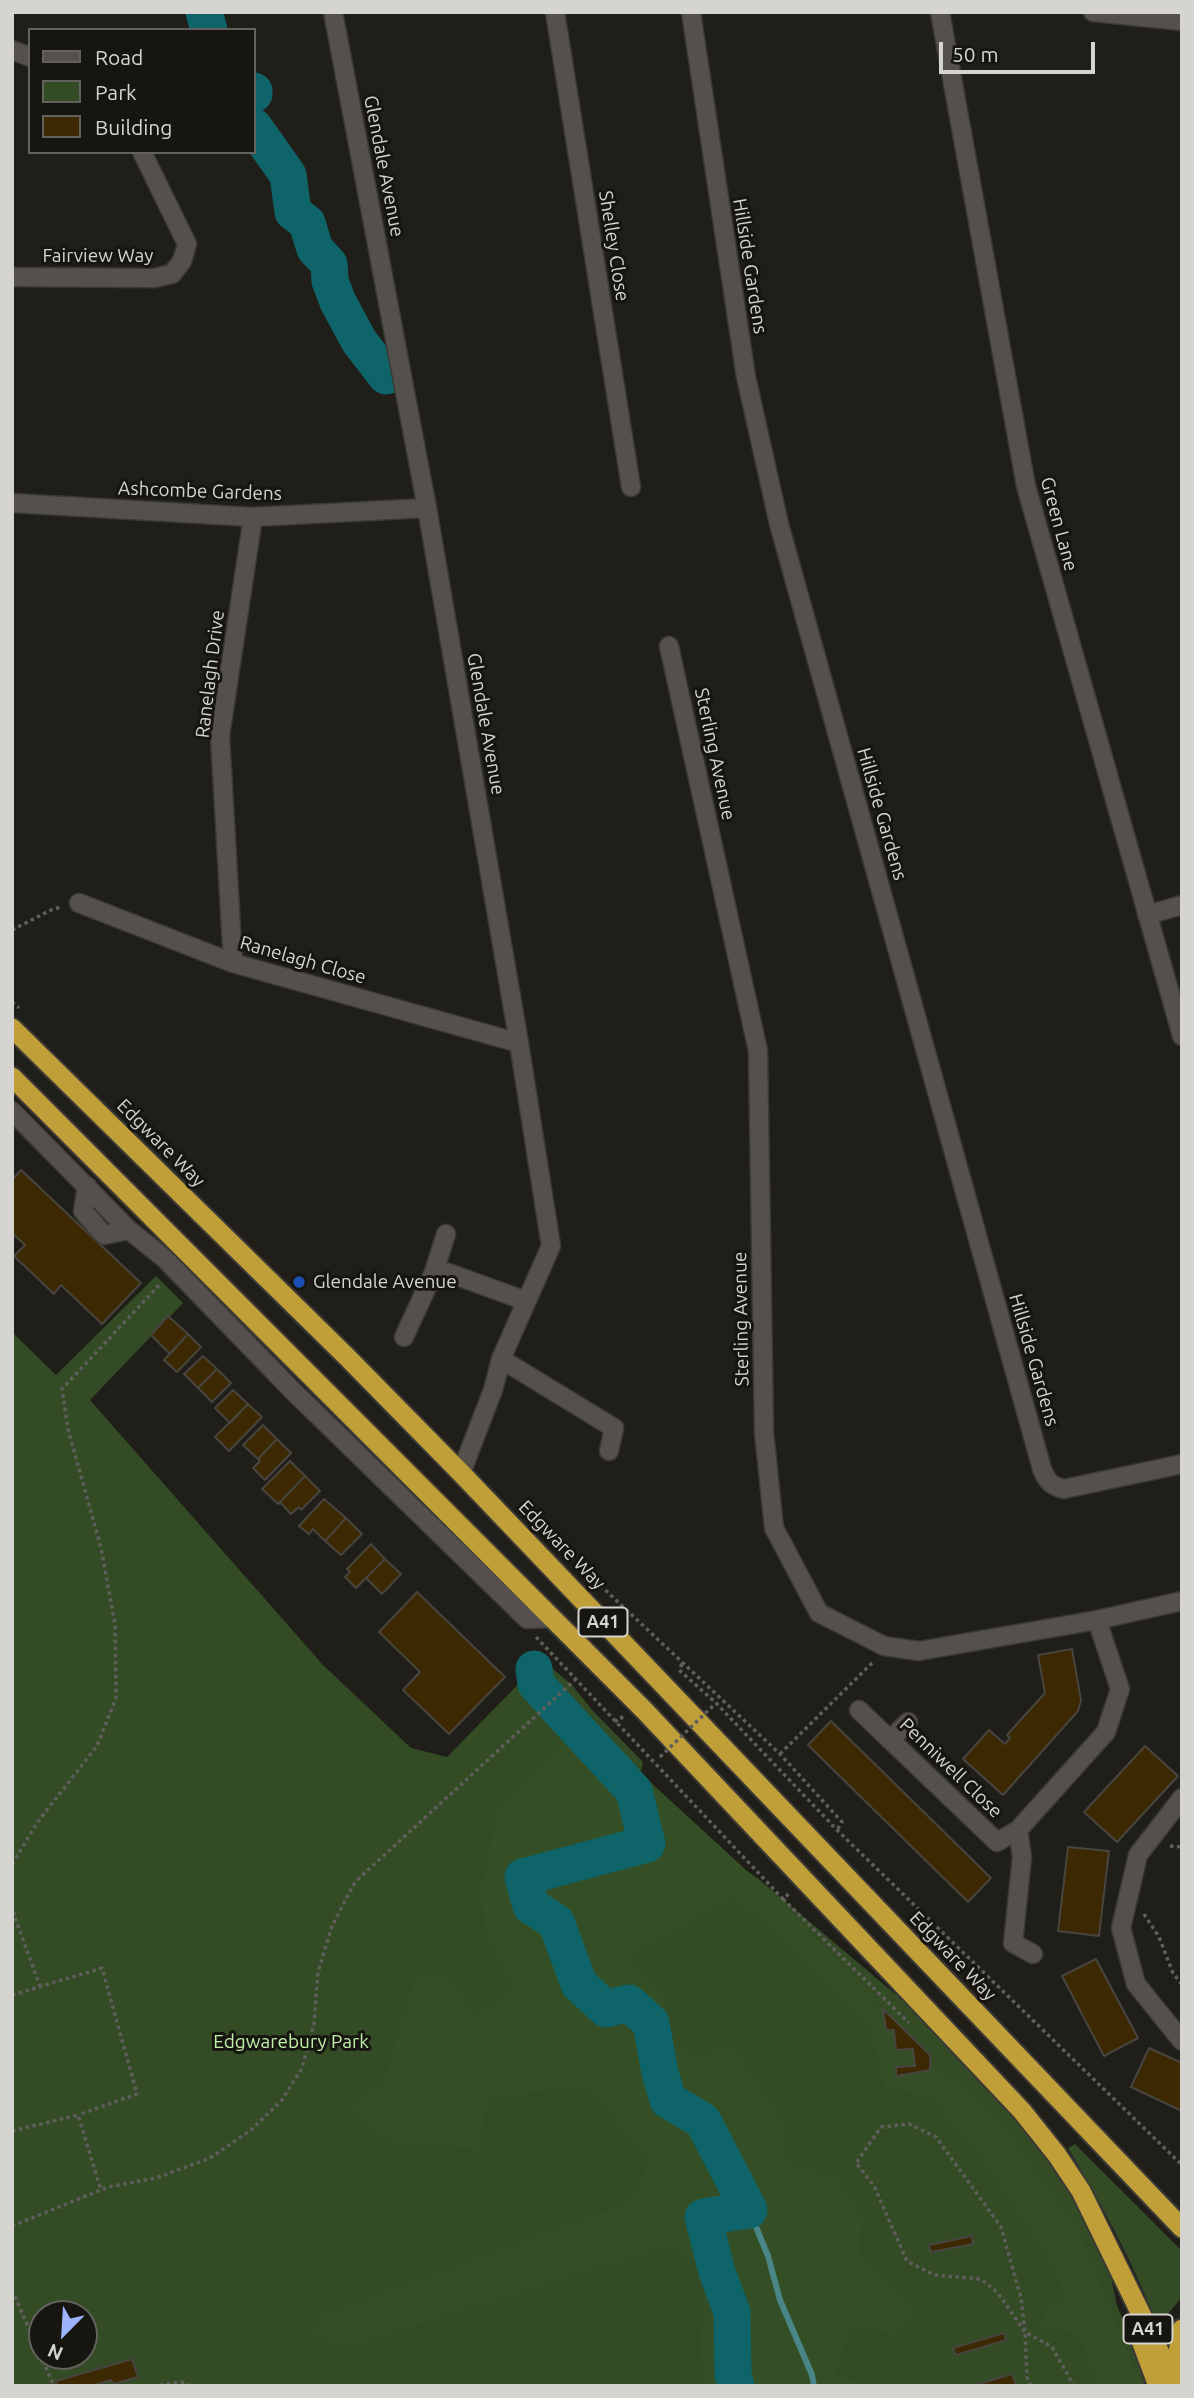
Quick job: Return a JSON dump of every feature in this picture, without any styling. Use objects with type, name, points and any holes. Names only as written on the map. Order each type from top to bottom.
[{"type":"highway","name":"Edgware Way","points":[[12,1028],[338,1348],[461,1473],[1182,2228]]},
{"type":"highway","name":"A41","points":[[12,1077],[682,1750],[1022,2111],[1081,2191],[1176,2386]]},
{"type":"highway","name":"A41","points":[[1119,2273],[1127,2305],[1157,2386]]},
{"type":"highway","points":[[1182,2329],[1177,2358],[1182,2383]]},
{"type":"street","name":"Glendale Avenue","points":[[333,12],[427,508],[520,1043],[551,1246],[500,1359],[493,1390],[461,1473]]},
{"type":"street","name":"Shelley Close","points":[[555,12],[631,487]]},
{"type":"street","name":"Hillside Gardens","points":[[691,12],[746,376],[779,524],[1042,1469],[1046,1479],[1054,1486],[1065,1489],[1182,1464]]},
{"type":"street","name":"Green Lane","points":[[940,12],[1026,486],[1182,1036]]},
{"type":"street","points":[[1093,12],[1182,20]]},
{"type":"street","name":"Fairview Way","points":[[12,277],[154,278],[172,275],[182,261],[187,244],[143,154]]},
{"type":"street","name":"Ashcombe Gardens","points":[[12,503],[253,517],[427,508]]},
{"type":"street","name":"Ranelagh Drive","points":[[233,963],[220,736],[253,517]]},
{"type":"street","name":"Sterling Avenue","points":[[670,646],[758,1051],[764,1432],[774,1528],[819,1613],[884,1646],[919,1651],[1097,1620],[1182,1601]]},
{"type":"street","name":"Ranelagh Close","points":[[79,903],[233,963],[520,1043]]},
{"type":"street","points":[[1147,915],[1182,905]]},
{"type":"street","points":[[12,1111],[87,1186],[83,1211],[104,1235],[129,1230],[175,1269],[293,1391],[527,1619],[553,1618]]},
{"type":"street","points":[[404,1336],[434,1272],[446,1234]]},
{"type":"street","points":[[434,1272],[446,1272],[526,1301]]},
{"type":"street","points":[[500,1359],[614,1428],[609,1451]]},
{"type":"street","name":"Penniwell Close","points":[[859,1710],[998,1842],[1018,1830],[1107,1732],[1120,1689],[1097,1620]]},
{"type":"street","points":[[890,1740],[908,1722]]},
{"type":"street","points":[[1182,1798],[1138,1855],[1121,1928],[1136,1984],[1182,2041]]},
{"type":"street","points":[[1018,1830],[1022,1857],[1013,1942],[1033,1954]]},
{"type":"path","points":[[12,930],[51,910],[79,903]]},
{"type":"path","points":[[12,1864],[39,1820],[97,1746],[116,1698],[115,1624],[101,1548],[68,1429],[62,1389],[175,1269]]},
{"type":"path","points":[[527,1619],[531,1632],[577,1678],[615,1722],[783,1899],[916,2030]]},
{"type":"path","points":[[780,1754],[868,1669],[884,1646]]},
{"type":"path","points":[[682,1664],[679,1670],[716,1703],[837,1830],[1182,2165]]},
{"type":"path","points":[[12,2227],[101,2189],[156,2178],[210,2158],[251,2130],[282,2101],[302,2068],[314,2024],[318,1972],[332,1926],[355,1882],[577,1678]]},
{"type":"path","points":[[660,1758],[716,1703]]},
{"type":"path","points":[[615,1722],[621,1717]]},
{"type":"path","points":[[783,1899],[793,1891],[785,1883]]},
{"type":"path","points":[[1127,1903],[1143,1913],[1159,1937],[1173,1973],[1182,1985]]},
{"type":"path","points":[[12,1905],[14,1918],[40,1986]]},
{"type":"path","points":[[12,1995],[102,1968],[137,2094],[78,2115],[12,2131]]},
{"type":"path","points":[[78,2115],[101,2189]]},
{"type":"path","points":[[1031,2386],[1027,2377],[1025,2332],[1021,2298],[1001,2227],[936,2137],[909,2124],[881,2127],[856,2163],[874,2186],[907,2261],[934,2275],[981,2279],[998,2293],[1025,2332],[1052,2347],[1074,2386]]},
{"type":"path","points":[[12,2290],[54,2386]]},
{"type":"path","points":[[153,2386],[181,2382],[192,2386]]},
{"type":"green space","name":"Edgwarebury Park","points":[[156,1276],[183,1303],[90,1400],[323,1665],[411,1748],[447,1757],[542,1660],[571,1684],[643,1762],[636,1795],[760,1880],[983,2068],[1101,2228],[1117,2306],[1129,2333],[1145,2386],[12,2386],[12,1332],[56,1375]]},
{"type":"green space","points":[[585,1722],[796,1916],[924,2055],[999,2120],[1077,2227],[1142,2386],[1098,2386],[1078,2334],[1040,2328],[1046,2306],[1067,2304],[1047,2254],[988,2167],[928,2095],[884,2088],[870,2030],[788,1946],[735,1898],[628,1955],[666,2000],[669,2045],[696,2054],[735,2045],[786,2129],[783,2153],[795,2166],[837,2177],[862,2217],[860,2252],[913,2312],[896,2335],[851,2327],[835,2376],[881,2386],[702,2386],[700,2344],[706,2265],[670,2246],[344,2348],[313,2336],[323,2314],[630,2202],[648,2162],[590,2088],[487,2096],[480,2150],[378,2140],[349,2107],[383,2082],[415,1980],[443,1970],[477,2016],[514,1987],[485,1931],[481,1889],[499,1808],[557,1746]]},
{"type":"green space","points":[[1075,2144],[1182,2251],[1182,2297],[1158,2326],[1117,2235],[1068,2148]]},
{"type":"building","points":[[21,1170],[141,1283],[102,1324],[61,1285],[54,1294],[14,1256],[25,1245],[12,1233],[12,1180]]},
{"type":"building","points":[[168,1316],[188,1334],[170,1354],[151,1335]]},
{"type":"building","points":[[188,1334],[201,1347],[177,1372],[164,1360]]},
{"type":"building","points":[[203,1356],[217,1369],[198,1388],[184,1374]]},
{"type":"building","points":[[217,1369],[231,1383],[212,1402],[198,1388]]},
{"type":"building","points":[[233,1390],[248,1404],[230,1423],[215,1408]]},
{"type":"building","points":[[248,1404],[262,1417],[229,1451],[215,1437]]},
{"type":"building","points":[[263,1425],[277,1439],[258,1459],[243,1445]]},
{"type":"building","points":[[277,1439],[291,1453],[265,1480],[253,1468]]},
{"type":"building","points":[[290,1461],[305,1476],[278,1504],[262,1489]]},
{"type":"building","points":[[305,1476],[320,1491],[301,1510],[299,1507],[291,1514],[280,1502]]},
{"type":"building","points":[[324,1499],[346,1518],[325,1541],[313,1529],[309,1534],[299,1526]]},
{"type":"building","points":[[346,1518],[362,1534],[341,1555],[325,1541]]},
{"type":"building","points":[[371,1544],[385,1559],[356,1588],[345,1577],[350,1572],[347,1569]]},
{"type":"building","points":[[385,1559],[401,1574],[382,1594],[366,1578]]},
{"type":"building","points":[[417,1592],[505,1677],[449,1734],[403,1690],[420,1672],[379,1632]]},
{"type":"building","points":[[1072,1649],[1081,1700],[1078,1711],[1003,1795],[963,1759],[989,1730],[1005,1744],[1010,1738],[1007,1735],[1045,1693],[1038,1655]]},
{"type":"building","points":[[831,1721],[991,1878],[968,1902],[808,1745]]},
{"type":"building","points":[[1145,1746],[1178,1776],[1117,1842],[1084,1812]]},
{"type":"building","points":[[1068,1847],[1109,1851],[1099,1936],[1058,1931]]},
{"type":"building","points":[[1096,1959],[1138,2038],[1104,2056],[1062,1976]]},
{"type":"building","points":[[883,2009],[930,2055],[930,2070],[896,2076],[896,2067],[915,2066],[913,2049],[896,2050],[894,2030],[886,2030]]},
{"type":"building","points":[[1149,2048],[1182,2063],[1182,2111],[1131,2087]]},
{"type":"building","points":[[972,2236],[973,2244],[931,2252],[929,2245]]},
{"type":"building","points":[[1004,2333],[1006,2340],[956,2355],[953,2348]]},
{"type":"building","points":[[132,2359],[138,2377],[113,2384],[111,2380],[92,2386],[57,2386],[56,2381]]},
{"type":"building","points":[[1012,2374],[1016,2385],[972,2386]]},
{"type":"waterway","points":[[204,12],[208,28]]},
{"type":"waterway","points":[[256,130],[288,175],[293,212],[307,223],[315,249],[329,264],[330,281],[338,302],[359,341],[386,376]]},
{"type":"waterway","points":[[534,1669],[536,1684],[549,1698]]},
{"type":"waterway","points":[[553,1703],[634,1791],[647,1844],[523,1877],[531,1906],[556,1922],[579,1984],[606,2009],[629,2003],[651,2023],[668,2100],[703,2121],[749,2210],[703,2217],[717,2272],[732,2312],[733,2374],[736,2386]]},
{"type":"waterway","points":[[749,2210],[814,2386]]},
{"type":"place","name":"Glendale Avenue","points":[[299,1282]]}]
